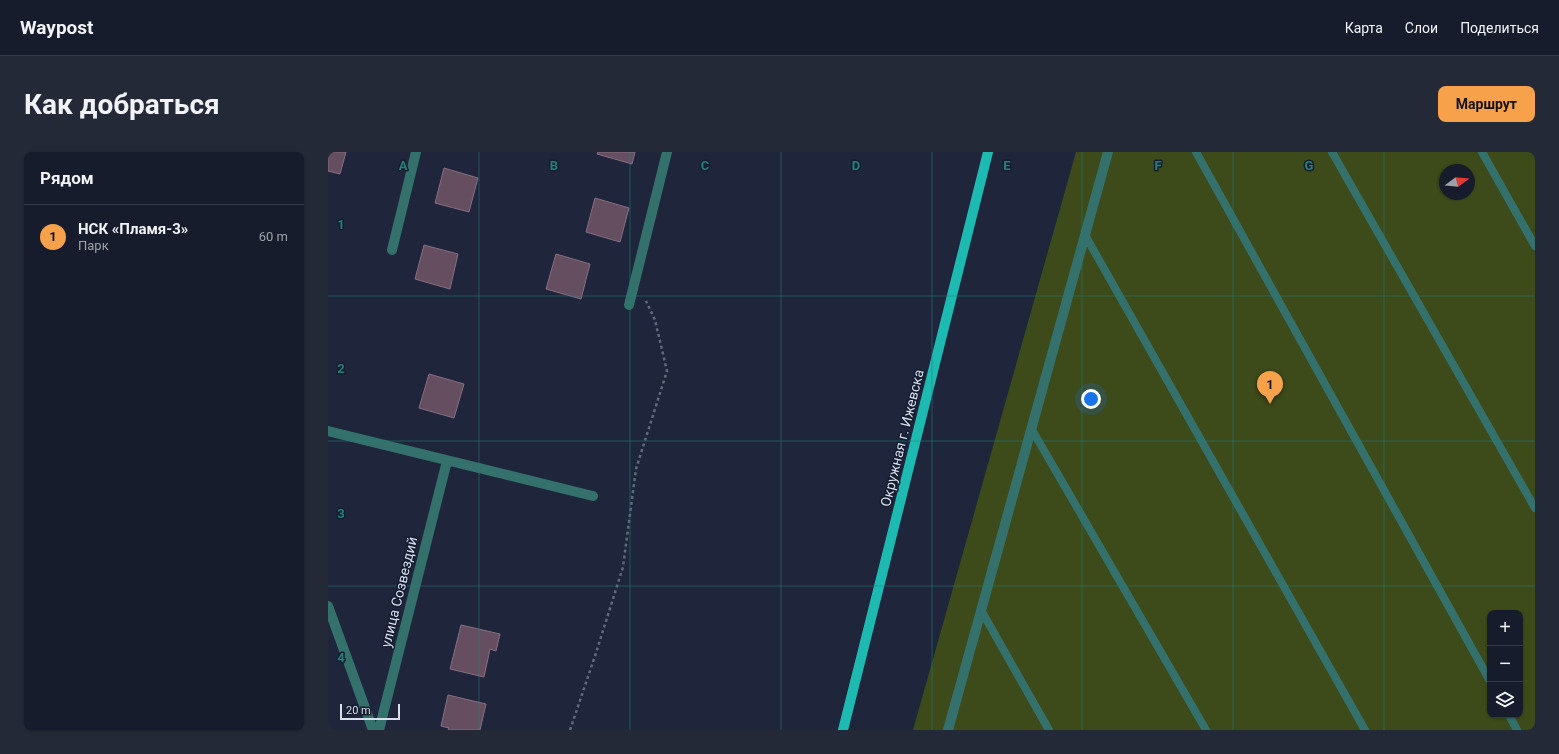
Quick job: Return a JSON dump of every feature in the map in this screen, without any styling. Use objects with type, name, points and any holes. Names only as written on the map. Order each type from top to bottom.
[{"type":"main road","name":"Окружная г. Ижевска","points":[[843,730],[988,152]]},
{"type":"street","points":[[392,250],[416,152]]},
{"type":"street","points":[[630,305],[667,152]]},
{"type":"street","points":[[948,730],[1108,152]]},
{"type":"street","points":[[328,431],[594,496]]},
{"type":"street","name":"улица Созвездий","points":[[379,730],[447,461]]},
{"type":"street","points":[[328,606],[373,730]]},
{"type":"lane","points":[[1196,152],[1487,676]]},
{"type":"lane","points":[[1332,152],[1535,508]]},
{"type":"lane","points":[[1482,152],[1535,246]]},
{"type":"lane","points":[[1085,236],[1365,730]]},
{"type":"lane","points":[[1031,428],[1206,730]]},
{"type":"lane","points":[[981,610],[1049,730]]},
{"type":"lane","points":[[1511,718],[1517,730]]},
{"type":"path","points":[[570,730],[624,567],[636,469],[667,371],[655,320],[636,279]]},
{"type":"green space","points":[[1076,152],[1535,152],[1535,730],[913,730]]},
{"type":"building","points":[[328,152],[346,152],[340,174],[328,171]]},
{"type":"building","points":[[598,152],[635,152],[632,164],[597,154]]},
{"type":"building","points":[[444,168],[478,178],[469,212],[435,203]]},
{"type":"building","points":[[595,198],[629,208],[620,242],[586,232]]},
{"type":"building","points":[[424,245],[458,254],[450,289],[415,279]]},
{"type":"building","points":[[556,254],[590,264],[581,299],[546,289]]},
{"type":"building","points":[[429,374],[464,384],[454,418],[419,408]]},
{"type":"building","points":[[461,625],[500,634],[496,651],[490,649],[484,677],[450,669]]},
{"type":"building","points":[[448,695],[486,704],[480,730],[448,730],[449,728],[441,726]]},
{"type":"place","name":"НСК «Пламя-3»","points":[[1270,404]]}]
